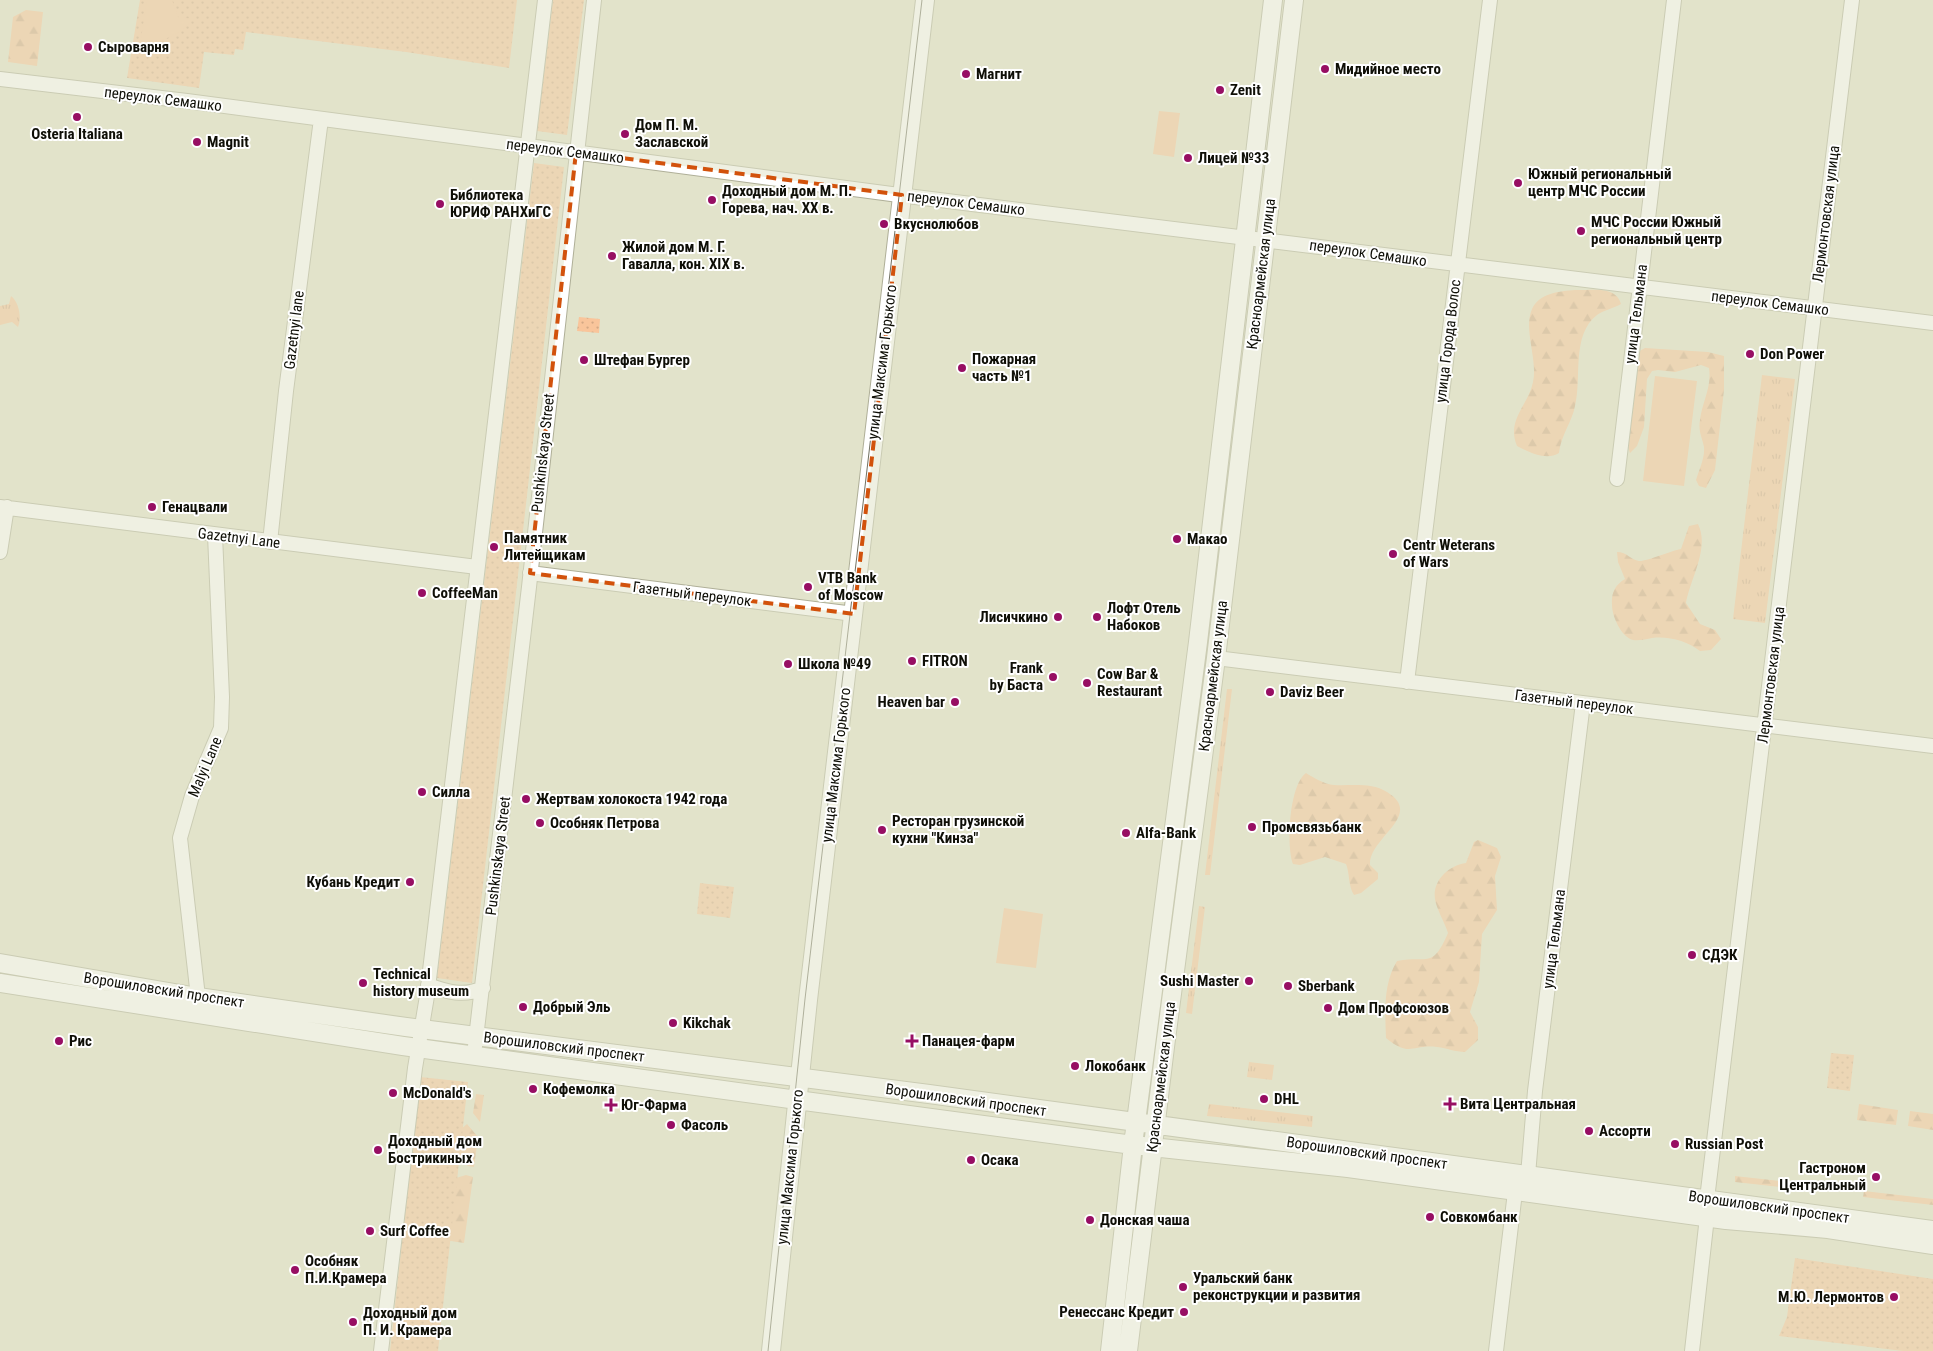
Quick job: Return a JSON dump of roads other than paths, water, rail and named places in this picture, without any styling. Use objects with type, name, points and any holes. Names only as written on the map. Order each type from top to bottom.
[{"type":"main road","name":"улица Максима Горького","points":[[771,1351],[797,1100],[925,0]]},
{"type":"main road","name":"Красноармейская улица","points":[[1110,1351],[1133,1145],[1199,632],[1273,0]]},
{"type":"main road","name":"Красноармейская улица","points":[[1128,1351],[1216,658],[1294,0]]},
{"type":"main road","name":"Ворошиловский проспект","points":[[0,963],[198,997],[477,1037],[1707,1198],[1933,1230]]},
{"type":"main road","name":"Ворошиловский проспект","points":[[0,983],[418,1048],[797,1100],[1133,1145],[1348,1168],[1707,1217],[1828,1229],[1933,1245]]},
{"type":"street","points":[[381,1351],[418,1048],[428,985],[544,0]]},
{"type":"street","name":"Pushkinskaya Street","points":[[474,1055],[594,0]]},
{"type":"street","name":"улица Города Волос","points":[[1407,682],[1490,0]]},
{"type":"street","name":"улица Тельмана","points":[[1617,479],[1674,0]]},
{"type":"street","name":"Лермонтовская улица","points":[[1692,1351],[1707,1217],[1707,1198],[1852,0]]},
{"type":"street","name":"переулок Семашко","points":[[0,79],[176,100],[902,195],[1246,236],[1458,265],[1933,323]]},
{"type":"street","name":"Gazetnyi lane","points":[[270,542],[286,392],[321,119]]},
{"type":"street","points":[[0,552],[3,507]]},
{"type":"street","name":"Gazetnyi Lane","points":[[3,507],[477,567]]},
{"type":"street","name":"Malyi Lane","points":[[198,997],[180,838],[192,796],[218,737],[222,718],[215,535]]},
{"type":"street","name":"Газетный переулок","points":[[530,573],[854,614]]},
{"type":"street","name":"Газетный переулок","points":[[1216,658],[1933,746]]},
{"type":"street","name":"улица Тельмана","points":[[1528,1175],[1535,1095],[1583,703]]},
{"type":"street","points":[[428,985],[453,993],[474,992],[483,988]]},
{"type":"street","points":[[1496,1351],[1515,1192]]},
{"type":"tram line","points":[[768,1351],[805,999],[922,0]]},
{"type":"place","name":"Cыроварня","points":[[88,47]]},
{"type":"place","name":"Мидийное место","points":[[1325,69]]},
{"type":"place","name":"Магнит","points":[[966,74]]},
{"type":"place","name":"Zenit","points":[[1220,90]]},
{"type":"place","name":"Osteria Italiana","points":[[77,117]]},
{"type":"place","name":"Дом П. М. Заславской","points":[[625,134]]},
{"type":"place","name":"Magnit","points":[[197,142]]},
{"type":"place","name":"Лицей №33","points":[[1188,158]]},
{"type":"place","name":"Южный региональный центр МЧС России","points":[[1518,183]]},
{"type":"place","name":"Доходный дом М. П. Горева, нач. ХХ в.","points":[[712,200]]},
{"type":"place","name":"Библиотека ЮРИФ РАНХиГС","points":[[440,204]]},
{"type":"place","name":"Вкуснолюбов","points":[[884,224]]},
{"type":"place","name":"МЧС России Южный региональный центр","points":[[1581,231]]},
{"type":"place","name":"Жилой дом М. Г. Гавалла, кон. XIX в.","points":[[612,256]]},
{"type":"place","name":"Don Power","points":[[1750,354]]},
{"type":"place","name":"Штефан Бургер","points":[[584,360]]},
{"type":"place","name":"Пожарная часть №1","points":[[962,368]]},
{"type":"place","name":"Генацвали","points":[[152,507]]},
{"type":"place","name":"Макао","points":[[1177,539]]},
{"type":"place","name":"Памятник Литейщикам","points":[[494,547]]},
{"type":"place","name":"Centr Weterans of Wars","points":[[1393,554]]},
{"type":"place","name":"VTB Bank of Moscow","points":[[808,587]]},
{"type":"place","name":"CoffeeMan","points":[[422,593]]},
{"type":"place","name":"Лисичкино","points":[[1058,617]]},
{"type":"place","name":"Лофт Отель Набоков","points":[[1097,617]]},
{"type":"place","name":"FITRON","points":[[912,661]]},
{"type":"place","name":"Школа №49","points":[[788,664]]},
{"type":"place","name":"Frank by Баста","points":[[1053,677]]},
{"type":"place","name":"Cow Bar & Restaurant","points":[[1087,683]]},
{"type":"place","name":"Daviz Beer","points":[[1270,692]]},
{"type":"place","name":"Heaven bar","points":[[955,702]]},
{"type":"place","name":"Силла","points":[[422,792]]},
{"type":"place","name":"Жертвам холокоста 1942 года","points":[[526,799]]},
{"type":"place","name":"Особняк Петрова","points":[[540,823]]},
{"type":"place","name":"Промсвязьбанк","points":[[1252,827]]},
{"type":"place","name":"Ресторан грузинской кухни \"Кинза\"","points":[[882,830]]},
{"type":"place","name":"Alfa-Bank","points":[[1126,833]]},
{"type":"place","name":"Кубань Кредит","points":[[410,882]]},
{"type":"place","name":"СДЭК","points":[[1692,955]]},
{"type":"place","name":"Sushi Master","points":[[1249,981]]},
{"type":"place","name":"Technical history museum","points":[[363,983]]},
{"type":"place","name":"Sberbank","points":[[1288,986]]},
{"type":"place","name":"Добрый Эль","points":[[523,1007]]},
{"type":"place","name":"Дом Профсоюзов","points":[[1328,1008]]},
{"type":"place","name":"Kikchak","points":[[673,1023]]},
{"type":"place","name":"Рис","points":[[59,1041]]},
{"type":"place","name":"Панацея-фарм","points":[[912,1041]]},
{"type":"place","name":"Локобанк","points":[[1075,1066]]},
{"type":"place","name":"Кофемолка","points":[[533,1089]]},
{"type":"place","name":"McDonald's","points":[[393,1093]]},
{"type":"place","name":"DHL","points":[[1264,1099]]},
{"type":"place","name":"Вита Центральная","points":[[1450,1104]]},
{"type":"place","name":"Юг-Фарма","points":[[611,1105]]},
{"type":"place","name":"Фасоль","points":[[671,1125]]},
{"type":"place","name":"Ассорти","points":[[1589,1131]]},
{"type":"place","name":"Russian Post","points":[[1675,1144]]},
{"type":"place","name":"Доходный дом Бострикиных","points":[[378,1150]]},
{"type":"place","name":"Осака","points":[[971,1160]]},
{"type":"place","name":"Гастроном Центральный","points":[[1876,1177]]},
{"type":"place","name":"Совкомбанк","points":[[1430,1217]]},
{"type":"place","name":"Донская чаша","points":[[1090,1220]]},
{"type":"place","name":"Surf Coffee","points":[[370,1231]]},
{"type":"place","name":"Особняк П.И.Крамера","points":[[295,1270]]},
{"type":"place","name":"Уральский банк реконструкции и развития","points":[[1183,1287]]},
{"type":"place","name":"М.Ю. Лермонтов","points":[[1894,1297]]},
{"type":"place","name":"Ренессанс Кредит","points":[[1184,1312]]},
{"type":"place","name":"Доходный дом П. И. Крамера","points":[[353,1322]]}]
